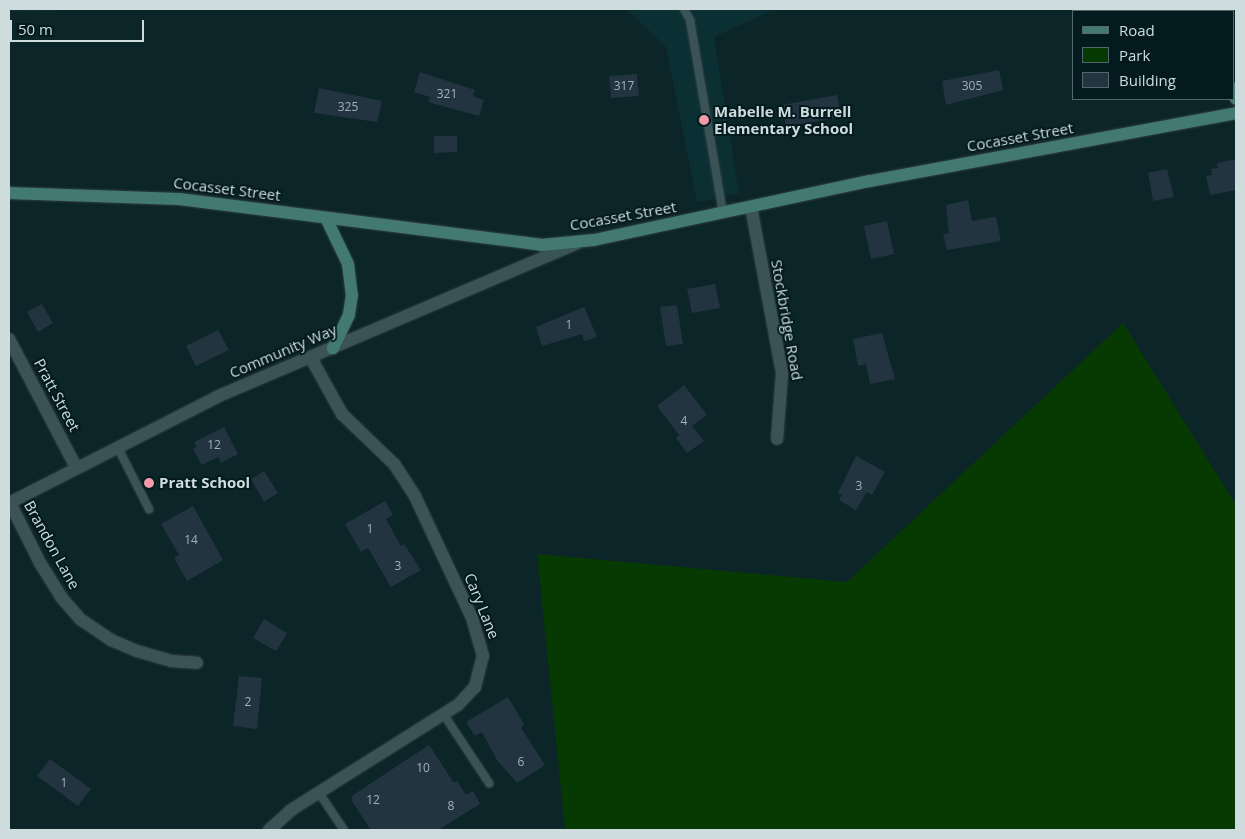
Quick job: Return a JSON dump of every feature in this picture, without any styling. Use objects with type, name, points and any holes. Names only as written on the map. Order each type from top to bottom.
[{"type":"main road","name":"Cocasset Street","points":[[9,193],[179,199],[541,245],[577,242],[870,181],[1236,113]]},
{"type":"main road","points":[[326,218],[348,264],[352,295],[349,315],[333,348]]},
{"type":"street","name":"Stockbridge Road","points":[[750,207],[782,374],[777,440]]},
{"type":"street","name":"Community Way","points":[[10,503],[117,446],[219,396],[577,242]]},
{"type":"street","name":"Pratt Street","points":[[9,339],[76,468]]},
{"type":"street","name":"Cary Lane","points":[[269,830],[291,810],[318,792],[467,698],[475,687],[483,656],[478,632],[415,496],[394,464],[342,414],[311,358]]},
{"type":"street","name":"Brandon Lane","points":[[10,503],[40,563],[61,597],[80,619],[111,640],[137,651],[171,661],[198,663]]},
{"type":"lane","points":[[684,9],[690,20],[723,213]]},
{"type":"lane","points":[[117,446],[148,509]]},
{"type":"lane","points":[[444,714],[489,783]]},
{"type":"lane","points":[[318,792],[344,830]]},
{"type":"shaded area","points":[[9,9],[106,9],[12,12]]},
{"type":"shaded area","name":"Mabelle M. Burrell Elementary School","points":[[627,9],[775,9],[714,37],[739,193],[697,202],[666,47]]},
{"type":"green space","points":[[1123,323],[1236,505],[1236,830],[562,830],[565,828],[537,554],[847,582]]},
{"type":"building","points":[[999,70],[1003,90],[946,105],[942,81]]},
{"type":"building","points":[[420,72],[475,90],[473,96],[484,100],[479,116],[428,102],[430,97],[414,92]]},
{"type":"building","points":[[637,74],[639,96],[611,98],[609,76]]},
{"type":"building","points":[[319,88],[382,101],[377,122],[314,113]]},
{"type":"building","points":[[837,95],[841,117],[786,127],[782,105]]},
{"type":"building","points":[[434,136],[457,136],[457,152],[434,153]]},
{"type":"building","points":[[1236,159],[1236,190],[1210,195],[1206,176],[1212,175],[1211,169],[1218,168],[1217,163]]},
{"type":"building","points":[[1167,169],[1174,197],[1153,201],[1148,173]]},
{"type":"building","points":[[968,200],[972,221],[996,217],[1001,241],[947,250],[943,234],[949,233],[946,205]]},
{"type":"building","points":[[887,221],[894,254],[871,259],[864,226]]},
{"type":"building","points":[[715,284],[720,308],[692,313],[687,289]]},
{"type":"building","points":[[42,304],[53,323],[38,332],[27,312]]},
{"type":"building","points":[[677,305],[683,344],[666,346],[660,307]]},
{"type":"building","points":[[584,307],[597,337],[584,341],[582,334],[542,346],[536,327]]},
{"type":"building","points":[[218,330],[229,350],[196,366],[186,346]]},
{"type":"building","points":[[882,333],[895,379],[870,384],[866,364],[858,366],[853,339]]},
{"type":"building","points":[[684,385],[707,415],[692,426],[704,441],[687,453],[676,438],[679,435],[657,406]]},
{"type":"building","points":[[224,427],[238,454],[221,463],[218,457],[202,465],[193,449],[197,447],[194,442]]},
{"type":"building","points":[[856,456],[885,472],[872,495],[867,492],[856,510],[839,500],[842,495],[838,493]]},
{"type":"building","points":[[264,471],[278,493],[264,502],[251,479]]},
{"type":"building","points":[[385,501],[393,515],[386,519],[401,546],[404,544],[421,570],[391,587],[368,548],[361,552],[345,524]]},
{"type":"building","points":[[193,506],[223,560],[187,581],[174,558],[179,555],[161,524]]},
{"type":"building","points":[[264,619],[287,633],[276,651],[253,638]]},
{"type":"building","points":[[239,676],[262,678],[257,729],[233,726]]},
{"type":"building","points":[[508,697],[524,724],[521,728],[545,765],[517,783],[497,760],[482,732],[475,736],[466,722]]},
{"type":"building","points":[[429,745],[454,783],[457,781],[466,795],[473,791],[480,804],[438,830],[371,830],[351,800],[353,795]]},
{"type":"building","points":[[50,759],[91,789],[78,806],[37,776]]},
{"type":"place","name":"Mabelle M. Burrell Elementary School","points":[[704,120]]},
{"type":"place","name":"Pratt School","points":[[149,483]]}]
